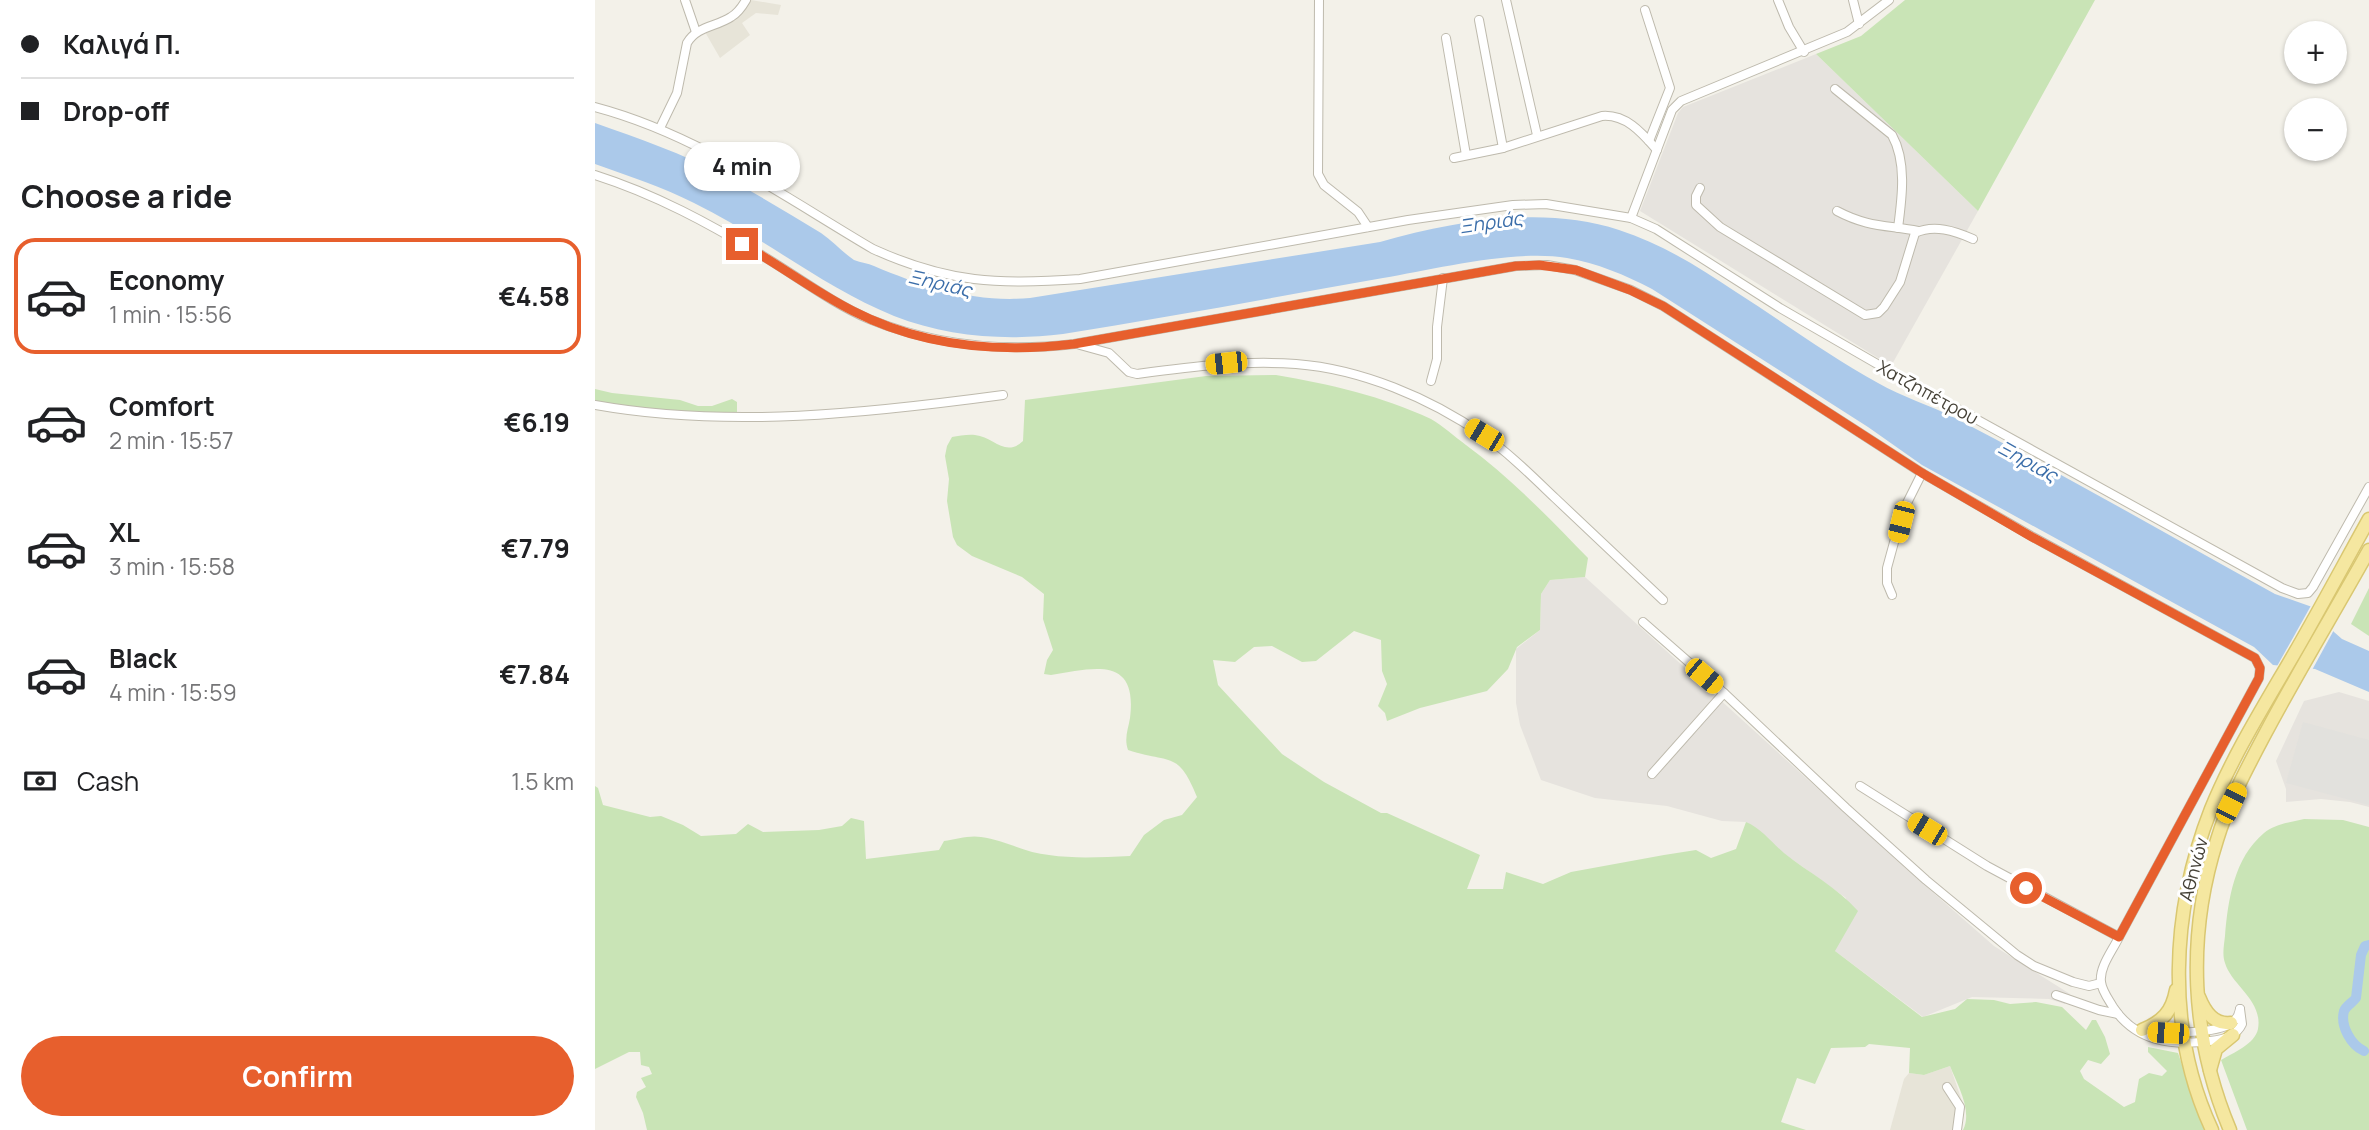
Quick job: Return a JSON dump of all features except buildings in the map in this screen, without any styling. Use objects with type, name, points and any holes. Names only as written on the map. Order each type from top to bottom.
[{"type":"main road","name":"Αθηνών","points":[[2230,1130],[2209,1074],[2201,1036],[2195,983],[2200,918],[2216,842],[2322,606],[2369,519]]},
{"type":"main road","name":"Αθηνών","points":[[2212,1130],[2201,1103],[2184,1038],[2180,977],[2183,907],[2202,834],[2227,775],[2290,674],[2334,612],[2369,550]]},
{"type":"main road","points":[[2137,1029],[2165,1017],[2171,1008],[2180,977]]},
{"type":"main road","points":[[2195,983],[2203,1006],[2210,1016],[2232,1029],[2215,1049],[2209,1074]]},
{"type":"street","points":[[685,0],[696,32]]},
{"type":"street","points":[[660,128],[677,93],[687,43],[696,32],[731,17],[746,0]]},
{"type":"street","points":[[1319,0],[1318,174],[1324,184],[1359,212],[1368,227]]},
{"type":"street","points":[[1506,0],[1537,135]]},
{"type":"street","points":[[1778,0],[1789,27],[1804,52]]},
{"type":"street","points":[[1853,0],[1859,24]]},
{"type":"street","points":[[1631,218],[1672,110],[1681,101],[1804,52],[1859,24],[1889,0]]},
{"type":"street","points":[[1645,10],[1670,88],[1649,141]]},
{"type":"street","points":[[1479,20],[1503,148]]},
{"type":"street","points":[[1446,37],[1466,155]]},
{"type":"street","points":[[1835,89],[1892,135],[1898,145],[1902,200],[1898,228]]},
{"type":"street","name":"Χατζηπέτρου","points":[[595,107],[660,128],[741,169],[873,248],[919,268],[972,280],[1011,283],[1080,279],[1368,227],[1528,204],[1562,206],[1631,218],[1656,229],[1780,307],[1898,376],[2165,525],[2282,588],[2304,595],[2313,587],[2369,487]]},
{"type":"street","points":[[1454,158],[1503,148],[1537,135],[1613,115],[1625,120],[1657,150]]},
{"type":"street","points":[[595,175],[681,210],[761,254],[841,304],[891,327],[948,342],[999,348],[1040,348],[1074,344],[1516,266],[1539,265],[1576,270],[1630,290],[1679,316],[1922,473],[1902,513],[1887,568],[1887,583],[1892,595]]},
{"type":"street","points":[[1700,188],[1696,205],[1720,227],[1865,315],[1878,313],[1895,290],[1908,258],[1913,236],[1918,231]]},
{"type":"street","points":[[1837,211],[1871,225],[1918,231],[1951,230],[1973,239]]},
{"type":"street","points":[[1431,381],[1437,359],[1437,327],[1443,278]]},
{"type":"street","points":[[1074,344],[1109,353],[1129,372],[1137,374],[1226,363],[1298,364],[1381,383],[1425,402],[1484,435],[1518,463],[1663,600]]},
{"type":"street","points":[[595,405],[733,418],[876,409],[1003,395]]},
{"type":"street","name":"Αθηνών","points":[[1922,473],[2259,662],[2260,673],[2119,937],[2103,969],[2101,983]]},
{"type":"street","points":[[1643,622],[1724,693],[1906,862],[2034,967],[2089,986],[2101,983],[2118,1014],[2155,1040],[2201,1036],[2220,1027],[2232,1029]]},
{"type":"street","points":[[1652,774],[1724,693]]},
{"type":"street","points":[[1860,786],[1987,866],[2119,937]]},
{"type":"street","points":[[2056,995],[2118,1014]]},
{"type":"street","points":[[2137,1029],[2184,1038],[2201,1036]]},
{"type":"street","points":[[1947,1087],[1960,1107],[1957,1130]]},
{"type":"shaded area","points":[[751,0],[781,5],[778,15],[756,13],[742,23],[750,35],[720,58],[705,32],[743,11]]},
{"type":"shaded area","points":[[1816,54],[1978,211],[1891,366],[1640,211],[1678,113],[1683,107]]},
{"type":"shaded area","points":[[1585,577],[1994,946],[2070,994],[2065,1004],[2049,999],[1972,997],[1923,1017],[1835,951],[1846,898],[1782,852],[1746,822],[1722,821],[1667,806],[1595,798],[1541,780],[1520,725],[1516,703],[1516,649],[1540,630],[1541,594],[1550,580]]},
{"type":"shaded area","points":[[2339,692],[2369,701],[2369,807],[2321,799],[2286,802],[2286,789],[2276,761],[2304,701]]},
{"type":"shaded area","points":[[2303,722],[2369,740],[2369,805],[2286,783]]},
{"type":"shaded area","points":[[1950,1066],[1965,1110],[1957,1109],[1953,1130],[1890,1130],[1904,1079],[1909,1073],[1924,1075]]},
{"type":"green space","points":[[1905,0],[2095,0],[1978,211],[1816,54],[1861,36]]},
{"type":"green space","points":[[1276,375],[1355,392],[1431,419],[1499,471],[1588,558],[1585,577],[1550,580],[1541,594],[1540,630],[1517,647],[1508,669],[1487,691],[1420,708],[1387,721],[1385,713],[1378,706],[1387,684],[1382,671],[1381,640],[1354,631],[1316,661],[1302,662],[1272,646],[1254,647],[1235,662],[1213,660],[1218,685],[1282,754],[1324,782],[1381,813],[1387,813],[1480,855],[1467,889],[1503,889],[1506,872],[1543,884],[1571,872],[1696,850],[1711,858],[1736,849],[1746,822],[1757,828],[1784,853],[1841,895],[1858,911],[1835,951],[1922,1017],[1955,1009],[1967,999],[1994,1000],[2010,1004],[2036,1002],[2062,1007],[2086,1030],[2092,1020],[2096,1020],[2110,1054],[2101,1064],[2088,1060],[2080,1071],[2084,1079],[2124,1107],[2135,1102],[2139,1079],[2149,1073],[2162,1076],[2167,1071],[2148,1052],[2148,1047],[2178,1053],[2204,1130],[1963,1130],[1966,1123],[1965,1106],[1950,1066],[1924,1075],[1909,1073],[1910,1048],[1869,1044],[1865,1047],[1831,1048],[1815,1084],[1797,1078],[1781,1122],[1806,1130],[647,1130],[636,1097],[637,1092],[646,1087],[641,1078],[652,1074],[649,1067],[641,1065],[640,1052],[629,1052],[595,1069],[595,786],[603,805],[650,817],[661,816],[701,836],[736,834],[748,824],[763,832],[819,830],[842,826],[851,818],[864,821],[866,859],[939,850],[944,841],[972,836],[1049,855],[1130,856],[1144,835],[1164,820],[1182,815],[1197,797],[1178,765],[1128,750],[1126,738],[1131,698],[1127,683],[1119,675],[1109,670],[1096,669],[1044,674],[1047,660],[1053,650],[1043,619],[1044,594],[1022,577],[972,556],[957,545],[953,537],[947,501],[947,446],[952,437],[975,435],[1005,447],[1017,446],[1023,441],[1025,400],[1206,376]]},
{"type":"green space","points":[[595,389],[680,400],[698,406],[712,406],[732,399],[737,402],[737,417],[666,417],[613,410],[595,406]]},
{"type":"green space","points":[[2369,588],[2369,636],[2351,624]]},
{"type":"green space","points":[[2304,819],[2343,820],[2369,827],[2369,1130],[2247,1130],[2221,1060],[2248,1044],[2258,1029],[2252,1001],[2234,979],[2224,960],[2226,922],[2234,880],[2246,855],[2264,833],[2278,825]]},
{"type":"water","name":"Ξηριάς","points":[[595,123],[677,153],[724,176],[821,233],[854,260],[911,281],[970,296],[1030,298],[1380,242],[1468,222],[1530,217],[1560,218],[1619,230],[1665,249],[1694,265],[1842,362],[1887,388],[1945,413],[1995,439],[2275,594],[2315,608],[2342,639],[2369,651],[2369,692],[2315,669],[2273,665],[2254,647],[1922,465],[1868,427],[1652,289],[1600,266],[1546,256],[1500,258],[1063,334],[977,336],[935,329],[894,316],[842,291],[694,203],[595,164]]},
{"type":"pier","points":[[2313,602],[2335,628],[2311,672],[2276,668]]},
{"type":"waterway","points":[[2364,1051],[2348,1034],[2343,1017],[2345,1009],[2356,998],[2361,955],[2365,946],[2369,945]]},
{"type":"route","points":[[742,244],[869,319],[948,342],[999,348],[1040,348],[1074,344],[1529,265],[1576,270],[1651,299],[1922,473],[2259,662],[2259,678],[2119,937],[2026,888]]}]
